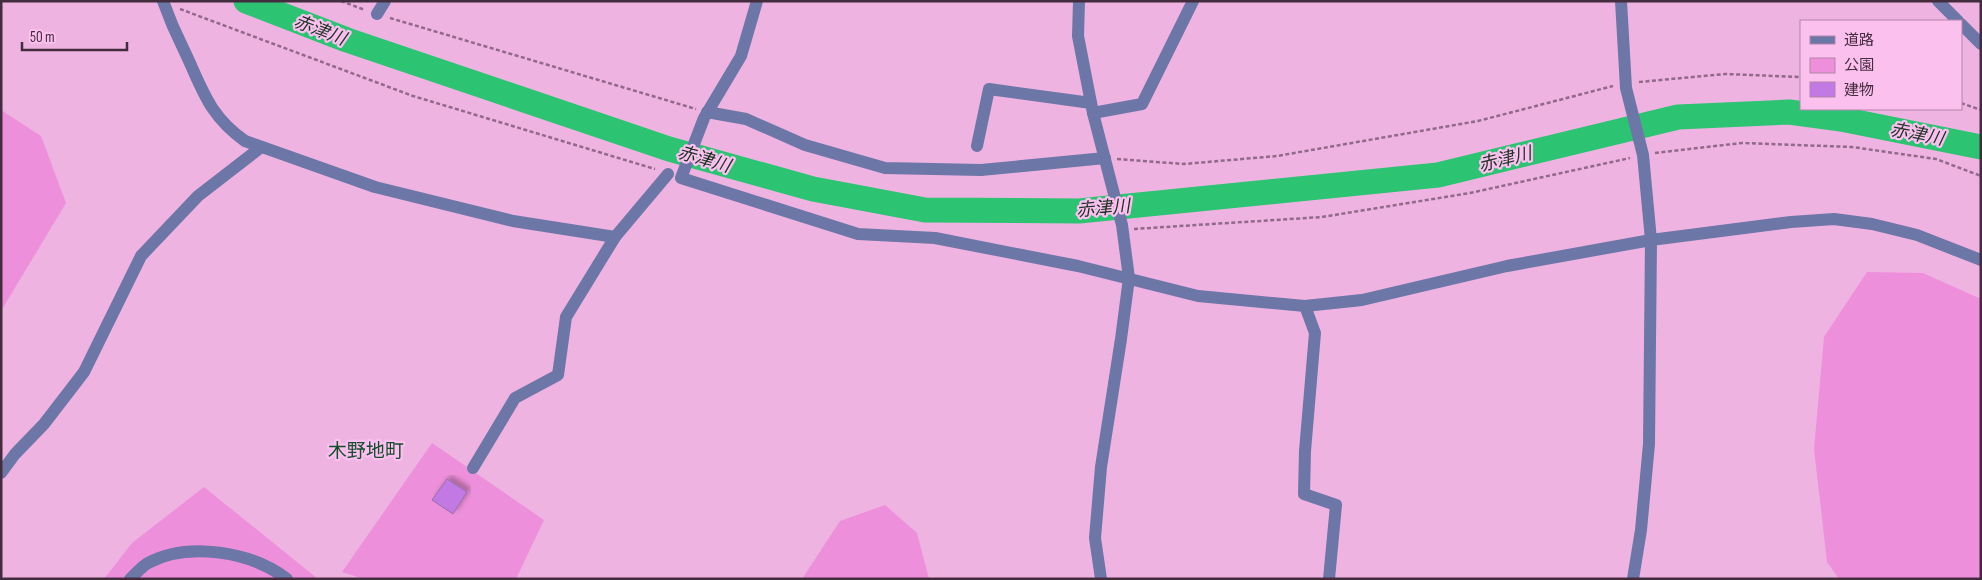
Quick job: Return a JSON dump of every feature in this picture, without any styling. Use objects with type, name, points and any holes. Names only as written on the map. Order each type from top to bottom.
[{"type":"street","points":[[377,14],[385,1]]},
{"type":"street","points":[[757,1],[741,56],[705,115],[680,178],[858,234],[936,238],[1129,278],[1198,296],[1305,306],[1362,300],[1506,266],[1651,240],[1791,222],[1834,219],[1872,224],[1917,235],[1981,260]]},
{"type":"street","points":[[1079,1],[1078,36],[1092,108],[1122,227],[1129,278],[1122,339],[1100,467],[1095,538],[1101,579]]},
{"type":"street","points":[[977,146],[990,89],[1092,108],[1142,104],[1193,1]]},
{"type":"street","points":[[1621,1],[1625,86],[1642,151],[1651,240],[1649,444],[1641,530],[1633,579]]},
{"type":"street","points":[[1938,1],[1957,20]]},
{"type":"street","points":[[169,3],[171,26],[207,103],[229,130],[245,141],[260,148],[375,187],[513,221],[615,238]]},
{"type":"street","points":[[1962,25],[1981,44]]},
{"type":"street","points":[[705,115],[746,119],[805,145],[885,168],[981,170],[1107,164]]},
{"type":"street","points":[[1,473],[15,454],[44,424],[84,372],[142,256],[198,196],[260,148]]},
{"type":"street","points":[[473,468],[515,398],[558,375],[566,317],[615,238],[668,174]]},
{"type":"street","points":[[1305,306],[1315,333],[1305,451],[1304,494],[1336,505],[1330,579]]},
{"type":"street","points":[[130,579],[147,564],[183,551],[230,554],[279,572],[287,579]]},
{"type":"path","points":[[341,1],[377,14],[705,115]]},
{"type":"path","points":[[169,3],[208,20],[413,96],[668,174]]},
{"type":"path","points":[[1107,164],[1184,164],[1277,156],[1478,121],[1625,86],[1725,74],[1800,77]]},
{"type":"path","points":[[1962,104],[1981,110]]},
{"type":"path","points":[[1122,227],[1322,217],[1470,193],[1642,151],[1742,142],[1852,148],[1936,159],[1981,176]]},
{"type":"green space","points":[[1,110],[41,136],[66,203],[1,311]]},
{"type":"green space","points":[[1867,272],[1923,273],[1981,299],[1981,579],[1839,579],[1827,562],[1814,449],[1824,337]]},
{"type":"green space","points":[[432,443],[544,520],[516,579],[364,579],[342,572]]},
{"type":"green space","points":[[204,487],[318,579],[104,579],[132,543]]},
{"type":"green space","points":[[885,505],[917,533],[929,579],[802,579],[840,521]]},
{"type":"building","points":[[447,479],[467,492],[453,514],[432,500]]},
{"type":"waterway","name":"赤津川","points":[[246,1],[347,40],[669,149],[813,189],[925,210],[1079,211],[1438,175],[1678,117],[1789,112],[1841,119],[1981,147]]},
{"type":"district","name":"木野地町","points":[[366,450]]}]
